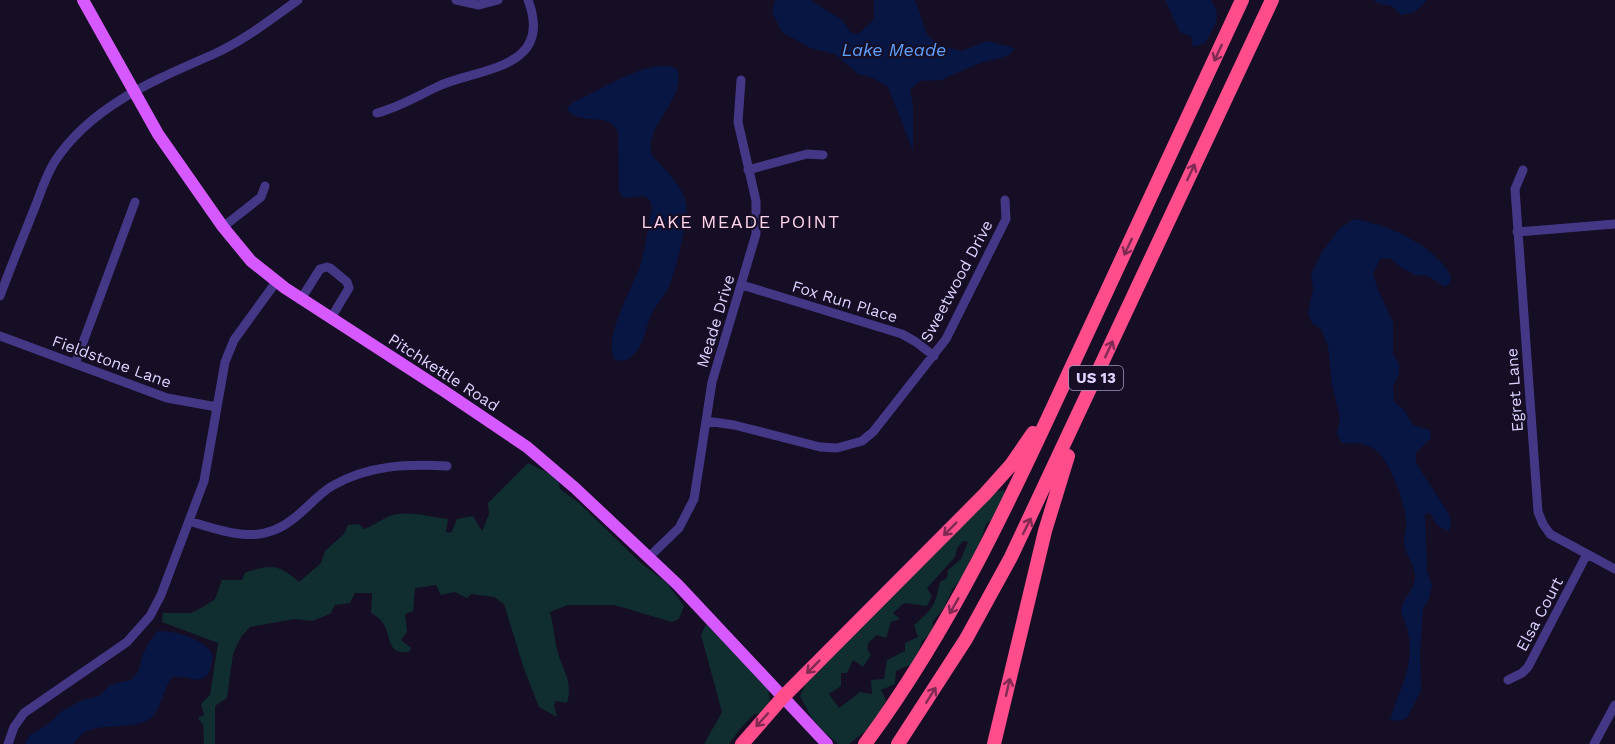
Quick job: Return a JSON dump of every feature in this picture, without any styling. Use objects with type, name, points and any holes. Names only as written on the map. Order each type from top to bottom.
[{"type":"highway","name":"US 13","points":[[866,744],[908,682],[968,580],[1004,512],[1242,0]]},
{"type":"highway","name":"US 13","points":[[898,744],[966,639],[1005,567],[1272,0]]},
{"type":"highway","points":[[742,744],[783,697],[1011,465],[1034,432],[1073,365]]},
{"type":"highway","points":[[994,744],[1052,504],[1099,371]]},
{"type":"main road","name":"Pitchkettle Road","points":[[83,0],[135,93],[184,172],[223,227],[251,261],[301,299],[513,437],[574,488],[678,585],[827,744]]},
{"type":"street","points":[[0,296],[53,163],[75,134],[113,104],[174,71],[240,40],[298,0]]},
{"type":"street","points":[[456,0],[479,5],[498,0]]},
{"type":"street","points":[[377,113],[400,106],[443,85],[496,69],[513,61],[526,48],[532,35],[532,15],[528,0]]},
{"type":"street","name":"Meade Drive","points":[[649,557],[679,528],[690,510],[696,492],[706,421],[720,351],[753,249],[758,220],[756,201],[738,122],[741,80]]},
{"type":"street","points":[[748,170],[807,154],[823,155]]},
{"type":"street","name":"Egret Lane","points":[[1523,170],[1515,189],[1538,513],[1550,534],[1615,569]]},
{"type":"street","points":[[223,227],[261,197],[265,186]]},
{"type":"street","name":"Sweetwood Drive","points":[[706,421],[734,424],[820,447],[837,448],[862,441],[873,432],[946,339],[1005,219],[1005,200]]},
{"type":"street","points":[[75,364],[135,202]]},
{"type":"street","points":[[1517,232],[1615,224]]},
{"type":"street","points":[[301,299],[320,269],[330,268],[347,282],[349,288],[331,318]]},
{"type":"street","points":[[8,744],[14,727],[24,714],[127,642],[150,616],[161,595],[204,481],[225,362],[234,340],[276,282]]},
{"type":"street","name":"Fox Run Place","points":[[742,285],[902,334],[934,356]]},
{"type":"street","name":"Fieldstone Lane","points":[[0,336],[167,398],[217,407]]},
{"type":"street","points":[[189,521],[233,535],[268,533],[292,520],[332,486],[358,474],[396,465],[447,466]]},
{"type":"street","name":"Elsa Court","points":[[1508,680],[1528,667],[1587,554]]},
{"type":"street","points":[[1594,744],[1615,705]]},
{"type":"green space","points":[[528,463],[558,478],[560,489],[579,503],[641,563],[667,583],[684,606],[679,619],[672,622],[614,605],[568,605],[550,612],[558,653],[569,687],[567,703],[556,701],[554,705],[557,717],[539,707],[524,669],[504,604],[494,597],[471,594],[467,598],[455,592],[441,595],[436,585],[415,588],[413,611],[405,614],[407,632],[401,640],[411,648],[409,652],[401,652],[392,647],[385,627],[380,619],[371,612],[372,593],[355,593],[350,603],[335,605],[330,614],[312,621],[295,619],[250,627],[241,637],[233,654],[227,698],[215,706],[215,744],[204,744],[203,725],[198,718],[204,715],[201,704],[210,695],[218,643],[162,622],[163,613],[191,613],[215,599],[222,580],[242,580],[245,573],[261,568],[280,569],[299,582],[321,563],[325,551],[344,534],[348,525],[359,524],[364,529],[390,516],[411,514],[448,519],[446,532],[451,533],[457,519],[473,516],[482,531],[489,514],[488,503]]},
{"type":"green space","points":[[1004,490],[1005,499],[997,516],[986,524],[977,553],[969,561],[968,571],[952,590],[944,608],[933,621],[932,633],[922,641],[915,663],[896,671],[895,684],[881,690],[886,700],[873,725],[849,744],[838,744],[811,717],[800,696],[805,685],[990,493]],"holes":[[[963,541],[968,542],[961,559],[948,570],[947,578],[940,582],[932,606],[914,625],[918,637],[905,643],[905,651],[887,660],[884,679],[871,680],[872,694],[860,692],[839,708],[829,694],[841,686],[841,673],[847,673],[853,660],[863,667],[871,655],[867,649],[869,642],[877,635],[886,638],[891,622],[900,619],[893,613],[904,603],[927,606],[932,596],[927,588],[955,557],[957,548]]]},
{"type":"green space","points":[[706,624],[711,625],[768,687],[770,702],[761,713],[753,715],[729,744],[704,744],[722,712],[701,635]]},
{"type":"water","name":"Lake Meade","points":[[775,0],[810,0],[842,20],[851,33],[858,34],[874,20],[874,0],[915,0],[927,34],[938,45],[961,51],[987,41],[1015,48],[1008,56],[980,63],[941,80],[920,81],[910,90],[913,106],[913,151],[888,87],[873,78],[858,74],[835,54],[810,48],[782,32],[772,13]]},
{"type":"water","points":[[1165,0],[1211,0],[1217,17],[1205,43],[1193,47],[1191,36],[1180,32]]},
{"type":"water","points":[[1374,0],[1427,0],[1415,12],[1401,15],[1392,6],[1377,3]]},
{"type":"water","points":[[658,66],[670,66],[677,69],[678,80],[676,91],[654,133],[651,144],[652,155],[681,190],[686,203],[686,220],[673,277],[651,315],[642,342],[628,359],[615,360],[612,350],[616,325],[641,263],[652,208],[650,200],[644,196],[623,198],[619,192],[618,131],[611,123],[581,118],[567,109],[571,103],[624,77]]},
{"type":"water","points":[[1354,219],[1396,231],[1421,245],[1433,254],[1451,276],[1450,283],[1445,287],[1428,276],[1415,275],[1390,258],[1380,259],[1373,274],[1393,322],[1393,354],[1399,364],[1399,373],[1393,387],[1394,401],[1404,410],[1413,425],[1430,430],[1431,438],[1416,453],[1416,463],[1449,514],[1451,524],[1449,531],[1446,530],[1438,525],[1431,514],[1425,513],[1427,572],[1432,585],[1429,599],[1423,608],[1420,653],[1421,691],[1407,718],[1397,721],[1390,719],[1408,667],[1410,654],[1407,627],[1401,612],[1415,578],[1404,542],[1405,511],[1389,467],[1376,450],[1366,445],[1342,443],[1337,434],[1340,418],[1332,384],[1328,346],[1321,329],[1312,323],[1308,313],[1313,289],[1311,274],[1322,252],[1339,229]]},
{"type":"water","points":[[158,631],[181,634],[210,650],[213,656],[207,675],[202,679],[171,678],[155,713],[146,721],[94,729],[85,732],[73,744],[25,744],[29,736],[61,712],[80,701],[99,696],[110,685],[131,680],[138,672],[148,644]]},
{"type":"district","name":"LAKE MEADE POINT","points":[[741,222]]}]
